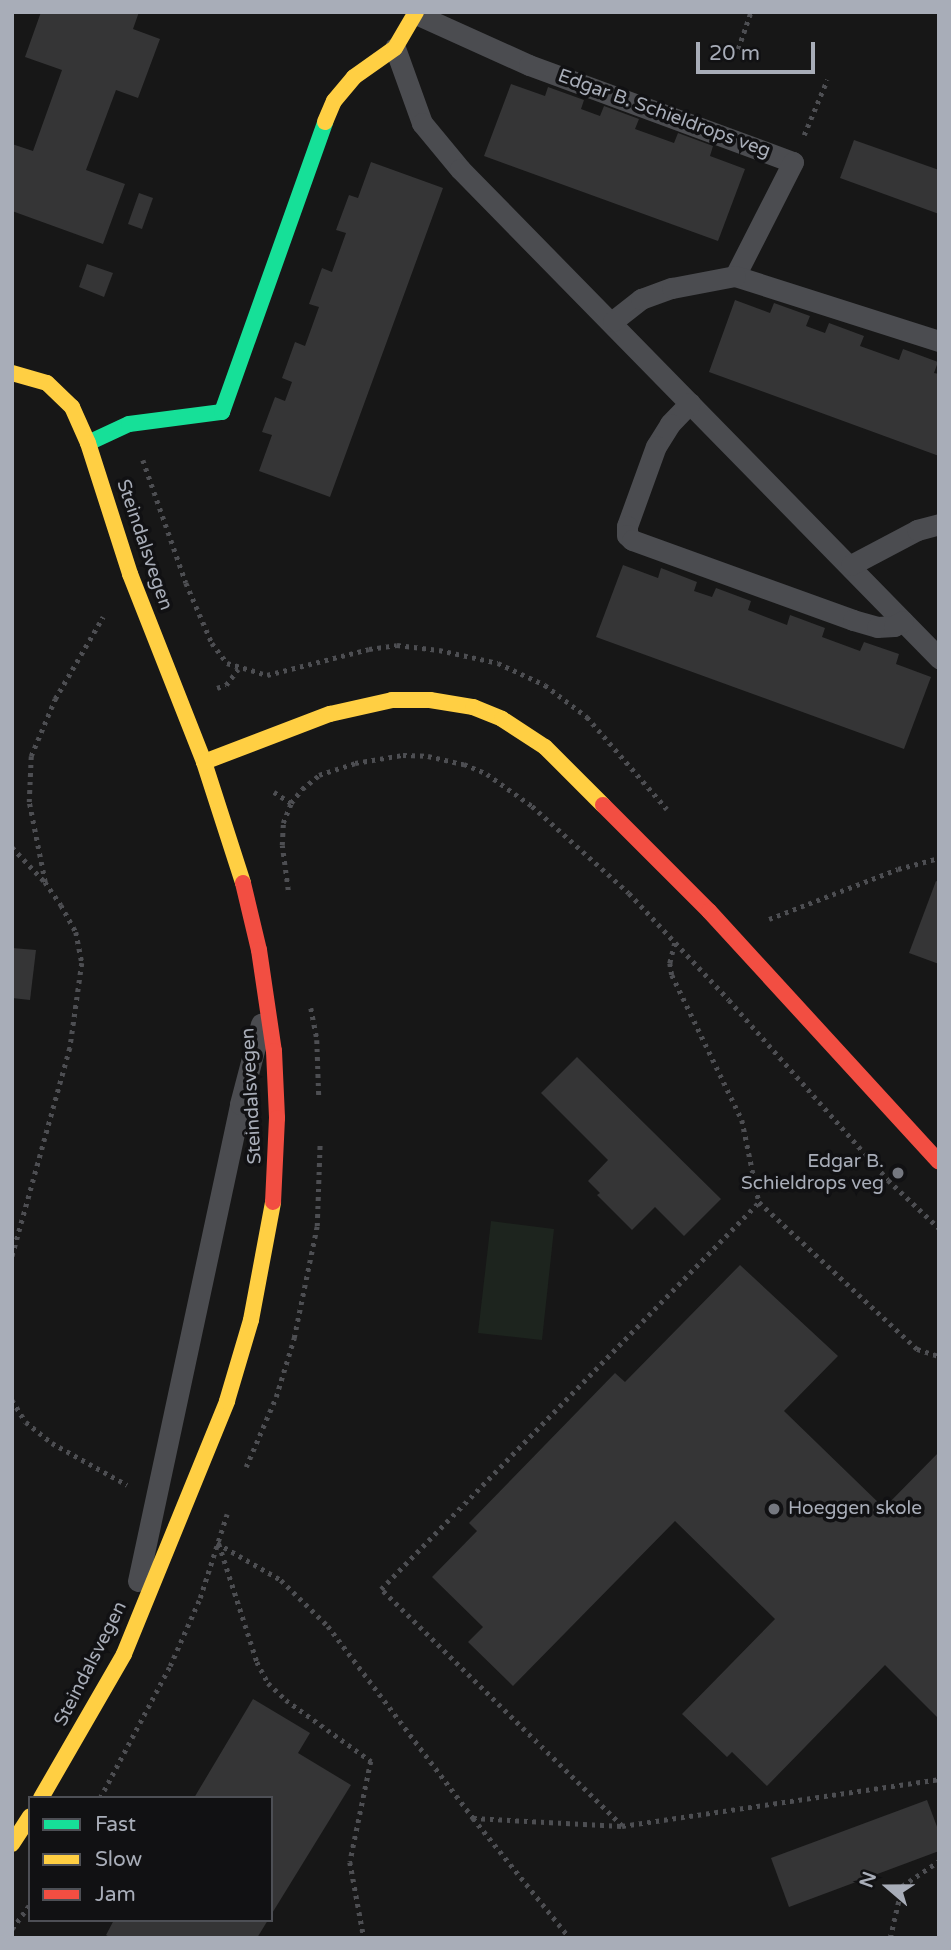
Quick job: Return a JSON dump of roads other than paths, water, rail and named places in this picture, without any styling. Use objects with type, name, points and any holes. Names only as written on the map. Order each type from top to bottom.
[{"type":"street","name":"Edgar B. Schieldrops veg","points":[[88,443],[129,424],[222,412],[320,132],[334,101],[354,77],[396,47],[416,13]]},
{"type":"street","name":"Steindalsvegen","points":[[12,373],[31,376],[60,394],[72,407],[88,443],[130,574],[204,762],[241,876],[259,950],[274,1051],[276,1180],[266,1252],[251,1321],[227,1401],[124,1654],[42,1796]]},
{"type":"street","points":[[204,762],[330,714],[392,700],[430,700],[473,708],[502,719],[545,747],[700,902],[939,1162]]},
{"type":"street","points":[[12,1844],[28,1819]]},
{"type":"lane","name":"Edgar B. Schieldrops veg","points":[[416,13],[529,65],[793,162],[735,276]]},
{"type":"lane","points":[[396,47],[422,123],[460,169],[613,321],[939,658]]},
{"type":"lane","points":[[613,321],[640,299],[672,288],[735,276],[939,341]]},
{"type":"lane","points":[[690,403],[656,446],[627,526],[627,535],[632,540],[853,620],[877,627],[894,626],[903,621]]},
{"type":"lane","points":[[851,565],[917,530],[939,524]]},
{"type":"lane","points":[[124,1654],[188,1340],[240,1104],[267,1002]]},
{"type":"place","name":"Edgar B. Schieldrops veg","points":[[898,1173]]},
{"type":"place","name":"Hoeggen skole","points":[[774,1509]]}]
